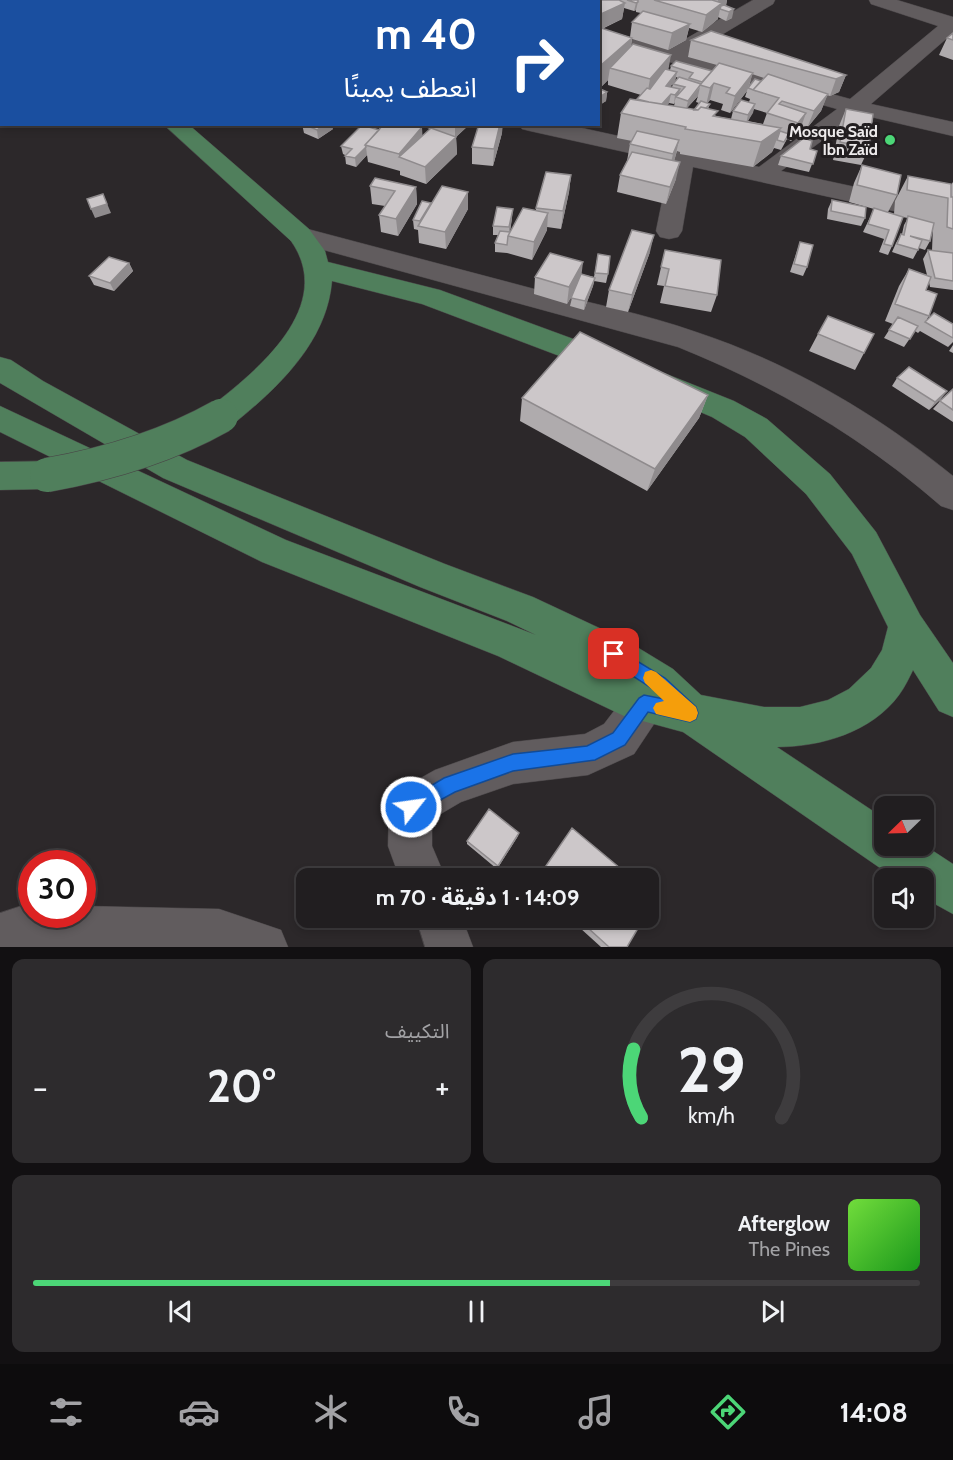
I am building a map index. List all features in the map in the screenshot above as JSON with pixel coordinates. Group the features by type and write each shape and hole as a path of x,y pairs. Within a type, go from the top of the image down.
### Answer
{"main road":[{"path":"0,476 47,475 123,460 195,432 247,396 271,373 303,330 315,307 319,288 318,268 313,254 300,235 176,126"},
{"path":"318,268 396,287 471,310 670,387 723,409 756,428 818,484 845,515 887,584 907,627 953,697"},
{"path":"0,368 175,469 433,576 520,609 614,654 659,684 690,713 874,837"},
{"path":"0,418 274,551 511,643 644,704 764,727 800,727 834,719 863,703 885,682 900,656 907,627"},
{"path":"902,856 953,891"}],"street":[{"path":"672,56 765,0"},
{"path":"878,0 953,23"},
{"path":"761,175 854,107 953,23"},
{"path":"600,37 854,107 953,129"},
{"path":"539,126 953,216"},
{"path":"669,231 683,157"},
{"path":"300,235 675,336 724,353 823,401 852,419 903,453 953,496"},
{"path":"419,868 410,846 411,807 450,785 513,762 588,754 619,739 644,704"},
{"path":"0,936 24,928 219,932 264,947"},
{"path":"442,928 449,947"}],"building":[{"path":"600,0 619,0 625,3 601,14"},
{"path":"654,0 712,0 722,3 706,15"},
{"path":"724,5 734,9 729,12 720,9"},
{"path":"643,11 690,24 672,33 632,22"},
{"path":"600,28 632,38 600,66"},
{"path":"711,31 846,75 836,79 691,40"},
{"path":"633,44 671,55 650,79 610,68"},
{"path":"676,61 712,71 702,82 689,78 693,73 671,66"},
{"path":"719,63 753,73 735,96 726,93 730,88 714,83 710,88 700,85"},
{"path":"665,69 677,72 666,86 680,89 675,95 671,94 662,104 637,99 647,88 650,89"},
{"path":"768,74 828,94 814,111 782,101 779,104 806,113 798,123 767,113 779,98 753,90"},
{"path":"679,77 701,84 688,101 676,97 685,87 673,84"},
{"path":"755,79 761,81 753,90 748,88"},
{"path":"600,89 607,92 600,97"},
{"path":"630,99 698,110 701,107 718,111 713,116 781,128 761,142 685,129 686,127 621,113"},
{"path":"741,100 755,104 748,115 733,111"},
{"path":"701,101 710,104 706,108 701,107 694,110"},
{"path":"846,109 873,114 869,148 840,142"},
{"path":"308,126 322,126 317,130"},
{"path":"361,126 379,130 355,158 345,156 352,149 341,146"},
{"path":"382,126 422,127 399,154 365,145"},
{"path":"478,126 500,126 494,149 472,147"},
{"path":"431,128 456,137 425,167 399,157"},
{"path":"637,131 679,140 673,154 630,144"},
{"path":"780,131 789,134 784,142 777,140"},
{"path":"804,138 812,141 810,149 817,151 813,164 781,156"},
{"path":"632,152 680,162 670,187 620,175"},
{"path":"862,165 901,175 897,195 857,185"},
{"path":"546,172 571,175 563,211 536,208"},
{"path":"908,176 951,184 953,229 947,227 948,198 907,190"},
{"path":"375,178 416,187 396,219 379,215 395,191 370,186"},
{"path":"442,186 468,192 445,232 418,226"},
{"path":"103,194 107,204 91,209 87,199"},
{"path":"832,200 866,207 865,218 831,211"},
{"path":"422,201 431,203 420,221 413,220"},
{"path":"497,207 513,209 509,227 493,226"},
{"path":"523,208 548,213 534,242 508,236"},
{"path":"874,208 903,217 892,246 884,244 889,230 868,224"},
{"path":"908,216 934,223 930,241 910,236 922,240 918,250 897,244 901,234 904,235"},
{"path":"632,230 654,235 632,295 609,290"},
{"path":"500,231 510,232 507,245 495,243"},
{"path":"800,242 813,245 807,267 794,264"},
{"path":"665,250 721,260 717,295 665,286 669,269 661,267"},
{"path":"928,250 953,253 953,281 935,278"},
{"path":"550,253 583,262 569,287 535,277"},
{"path":"598,254 610,256 608,274 595,273"},
{"path":"109,257 129,263 110,283 89,276"},
{"path":"909,269 931,277 926,290 937,294 929,316 895,304"},
{"path":"581,274 595,278 585,301 571,298"},
{"path":"934,313 953,324 953,338 925,322"},
{"path":"828,316 874,334 864,353 818,334"},
{"path":"898,317 918,326 910,339 889,330"},
{"path":"580,332 708,395 655,469 522,398"},
{"path":"909,367 947,391 935,402 897,378"},
{"path":"953,389 953,410 940,401"},
{"path":"489,809 519,833 498,866 467,841"},
{"path":"572,828 620,868 545,868"},
{"path":"588,928 638,928 627,947 609,947"}],"slow traffic":[{"path":"651,678 690,713 662,708"}],"place":[{"name":"Mosque Saïd Ibn Zaïd","path":"890,140"}],"route":[{"path":"411,807 450,785 513,762 588,754 619,739 644,704 690,713 659,684 614,654"}]}
